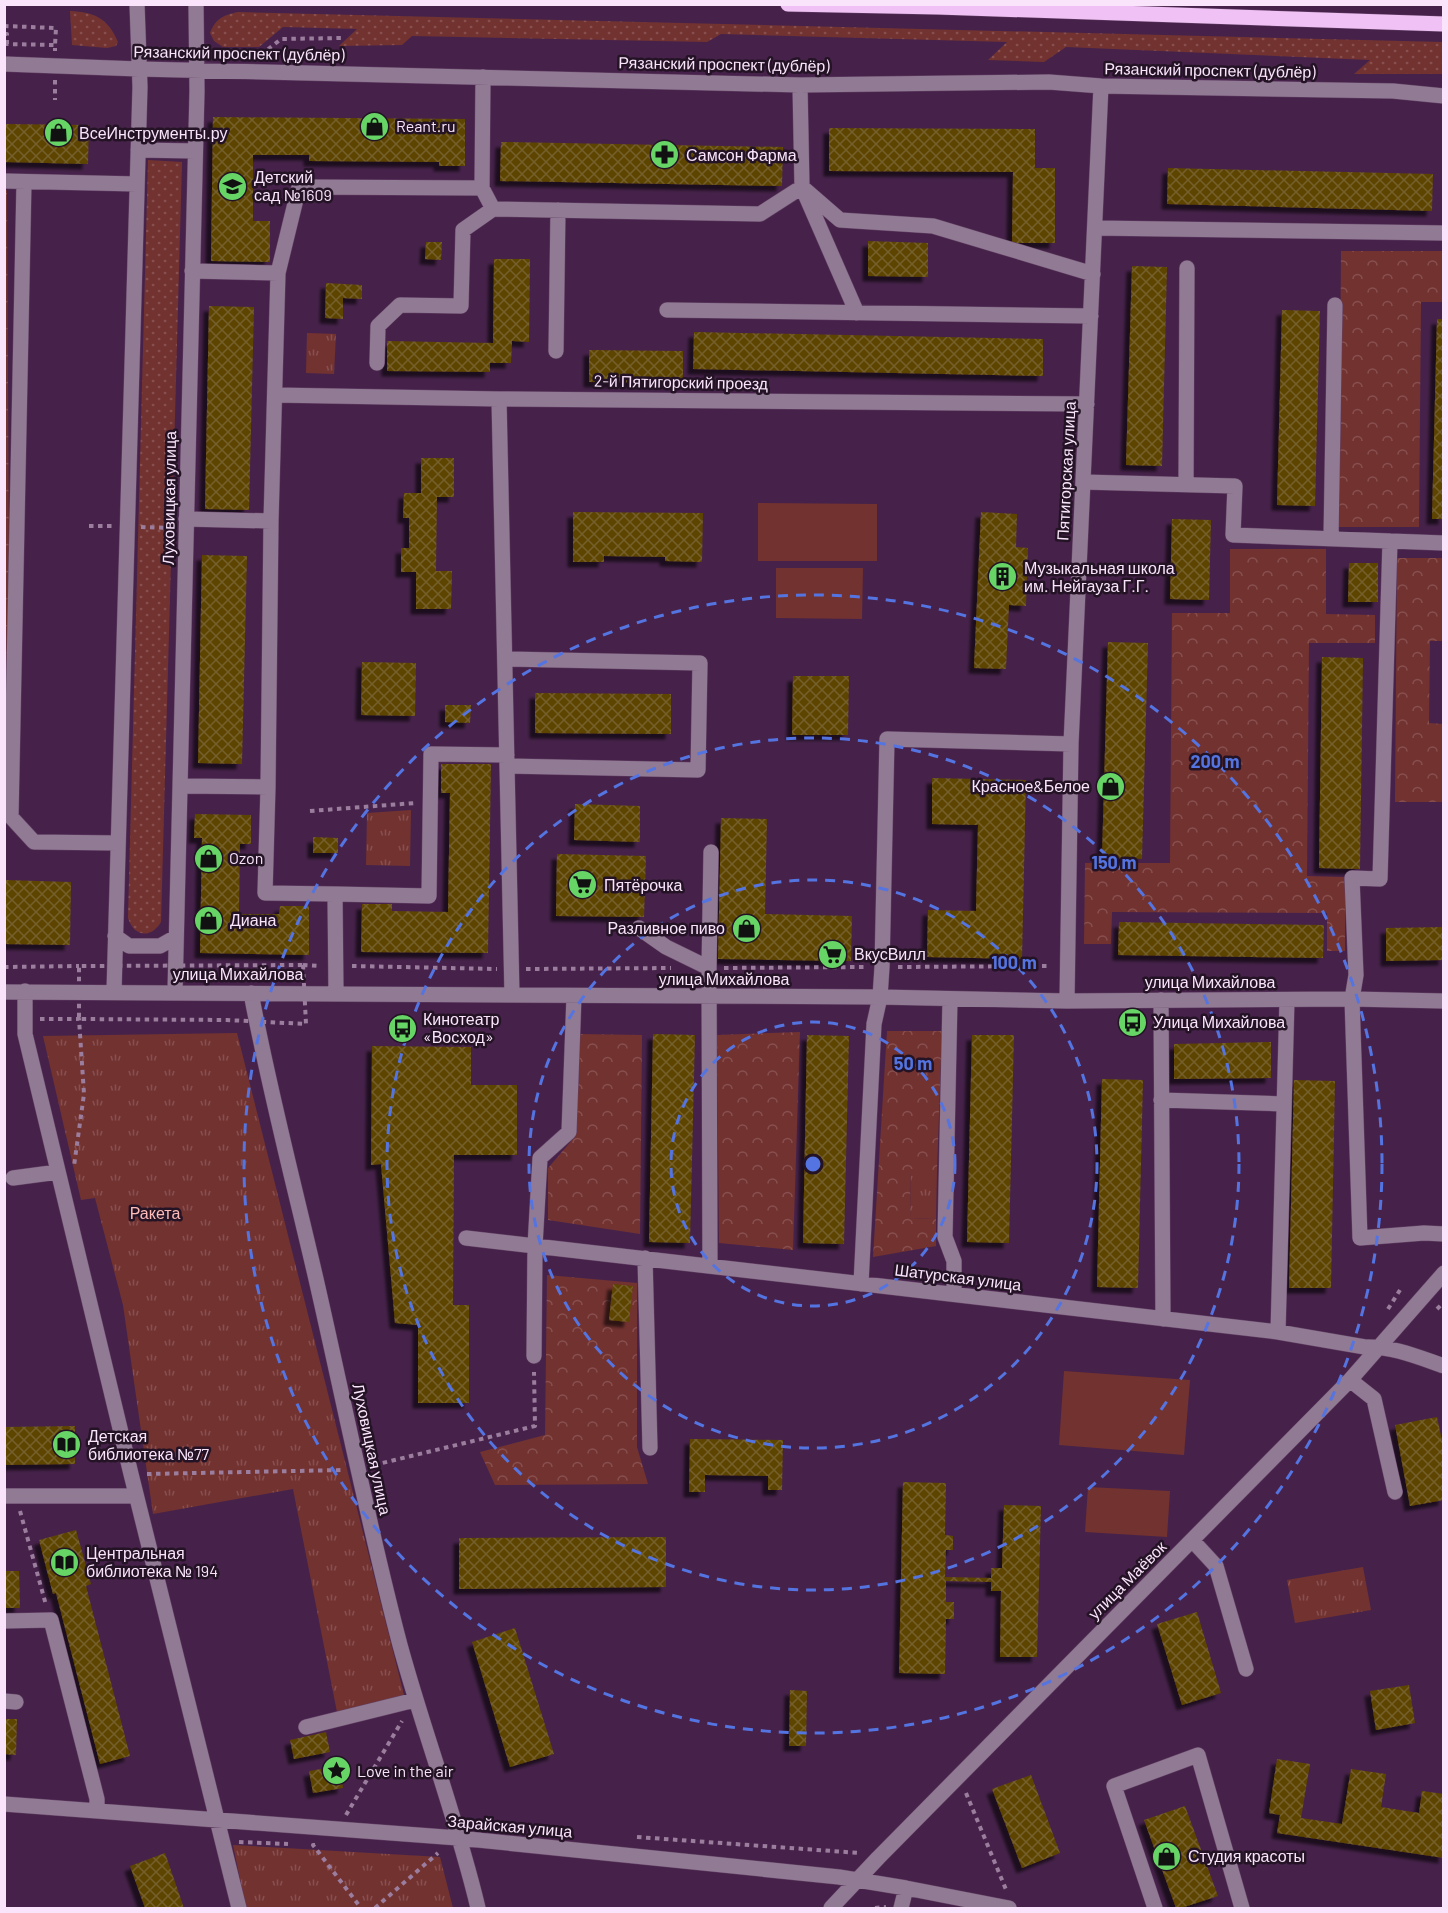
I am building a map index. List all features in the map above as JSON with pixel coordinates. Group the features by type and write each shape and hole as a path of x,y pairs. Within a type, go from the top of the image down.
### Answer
{"main road":[{"path":"788,4 1443,24"}],"street":[{"path":"114,992 138,150 137,4"},
{"name":"Луховицкая улица","path":"175,992 197,70 196,4"},
{"name":"Рязанский проспект (дублёр)","path":"4,64 800,84 1050,82 1101,86 1393,91 1443,96"},
{"path":"483,77 482,188 493,209"},
{"path":"800,84 802,187 857,313"},
{"path":"1393,91 1443,85"},
{"name":"Пятигорская улица","path":"1067,1001 1071,744 1101,86"},
{"path":"138,150 195,151"},
{"path":"4,181 137,184"},
{"path":"24,182 8,814 34,842 118,843"},
{"path":"482,188 299,187 278,273 265,893 429,896 431,754 507,761 698,770 700,663 505,659"},
{"path":"377,363 378,326 400,305 461,306 463,230 493,209 760,214 802,187"},
{"path":"802,187 840,220 933,226 1093,274"},
{"path":"556,351 558,210"},
{"path":"1095,228 1443,233"},
{"path":"1186,485 1187,268"},
{"path":"192,271 278,273"},
{"path":"1330,538 1335,306"},
{"path":"667,310 1091,316"},
{"name":"2-й Пятигорский проезд","path":"275,394 499,399 1087,404"},
{"path":"499,399 512,995"},
{"path":"1083,483 1235,486 1233,535 1443,543"},
{"path":"186,519 271,521"},
{"path":"1390,541 1380,879 1352,878 1356,975 1352,999 1360,1238 1443,1233"},
{"path":"861,1284 874,1024 880,998 887,739 1071,744"},
{"path":"180,786 268,787"},
{"path":"710,1266 711,852"},
{"path":"335,894 336,993"},
{"path":"639,928 666,946 709,968"},
{"path":"116,936 129,946 160,946 176,938"},
{"name":"улица Михайлова","path":"4,992 336,993 407,996 1067,1001 1352,999 1443,1001"},
{"path":"25,992 25,1034 136,1496 239,1908"},
{"name":"Луховицкая улица","path":"251,993 269,1085 316,1279 380,1568 415,1700 478,1908"},
{"path":"534,1356 535,1246 540,1158 568,1132 574,996"},
{"path":"950,999 945,1237 954,1261 954,1294"},
{"path":"1161,1000 1162,1319"},
{"path":"1278,1332 1287,1000"},
{"path":"1161,1100 1284,1104"},
{"path":"14,1178 58,1172"},
{"name":"Шатурская улица","path":"466,1238 1278,1332 1365,1347 1378,1346 1443,1366"},
{"path":"645,1258 651,1448"},
{"name":"улица Маёвок","path":"831,1908 1350,1380 1443,1273"},
{"path":"1350,1380 1374,1399 1395,1492"},
{"path":"10,1496 136,1496"},
{"path":"1192,1540 1216,1566 1246,1669"},
{"path":"4,1621 51,1620 97,1799 97,1810"},
{"path":"306,1727 415,1700"},
{"path":"1155,1908 1114,1786 1198,1755 1242,1908"},
{"name":"Зарайская улица","path":"4,1804 458,1839 858,1880 1009,1902"},
{"path":"901,1908 906,1888"}],"path":[{"path":"4,26 56,28 55,45"},
{"path":"4,34 7,34 7,44 4,44"},
{"path":"252,55 262,55 281,39 343,38"},
{"path":"310,811 430,802"},
{"path":"4,967 79,966"},
{"path":"62,1191 72,1185 84,1094 79,1019"},
{"path":"1382,1318 1400,1290"},
{"path":"131,1474 358,1469 535,1426 534,1356"},
{"path":"10,1496 51,1620"},
{"path":"345,1816 415,1700"},
{"path":"966,1793 1009,1902"},
{"path":"634,1837 856,1854 863,1852"},
{"path":"224,1841 290,1844"},
{"path":"302,1845 324,1846"},
{"path":"313,1845 362,1908"},
{"path":"375,1908 438,1852 427,1852"}],"green space":[{"path":"70,11 93,15 105,22 118,42 116,46 107,48 72,45"},
{"path":"238,12 1443,42 1443,74 1354,74 1370,60 1066,47 1044,62 988,60 1007,42 721,34 707,42 412,36 402,45 339,46 357,29 283,27 259,47 223,47 214,41 210,33 221,18"},
{"path":"148,160 182,162 161,922 152,931 143,933 134,929 128,918"},
{"path":"4,190 7,190 10,772 4,772"},
{"path":"1341,251 1443,251 1443,302 1421,302 1419,527 1339,527"},
{"path":"307,333 336,334 334,374 306,373"},
{"path":"758,503 877,504 877,561 758,561"},
{"path":"1230,549 1326,549 1326,614 1375,615 1375,643 1309,643 1307,876 1345,877 1345,951 1327,951 1327,913 1112,912 1111,944 1084,944 1085,863 1170,863 1172,613 1230,613"},
{"path":"1397,558 1443,558 1443,641 1430,641 1429,723 1443,724 1443,802 1395,802"},
{"path":"776,568 863,568 862,619 776,618"},
{"path":"411,810 410,866 366,865 367,813"},
{"path":"887,1031 942,1031 937,1170 911,1170 910,1218 936,1219 936,1246 873,1257"},
{"path":"800,1032 793,1250 719,1243 717,1035"},
{"name":"Ракета","path":"237,1033 404,1695 337,1712 293,1489 153,1514 123,1305 95,1198 81,1200 43,1036"},
{"path":"578,1034 642,1035 640,1234 548,1220 548,1168 573,1139"},
{"path":"911,1169 937,1170 936,1219 910,1218"},
{"path":"547,1275 637,1283 637,1447 648,1484 495,1485 480,1452 545,1435"},
{"path":"1064,1371 1190,1380 1184,1455 1059,1445"},
{"path":"1088,1487 1170,1491 1167,1537 1085,1532"},
{"path":"1363,1567 1371,1610 1295,1623 1287,1580"},
{"path":"233,1845 440,1857 453,1908 246,1908"}],"building":[{"path":"213,117 465,119 465,166 439,166 439,162 309,161 309,155 253,155 253,221 270,221 270,262 211,261"},
{"path":"4,124 89,125 88,164 4,162"},
{"path":"829,128 1035,129 1035,168 1055,168 1055,243 1012,243 1013,172 829,171"},
{"path":"501,142 783,147 782,186 500,181"},
{"path":"1168,168 1433,174 1432,211 1167,204"},
{"path":"868,241 928,243 928,277 868,276"},
{"path":"426,242 442,242 441,260 425,259"},
{"path":"494,259 530,259 529,342 512,341 511,363 490,363 490,372 387,371 387,341 493,343"},
{"path":"1132,266 1167,267 1162,466 1126,465"},
{"path":"326,283 362,285 362,299 343,298 343,319 325,318"},
{"path":"209,306 254,307 249,510 205,509"},
{"path":"1282,310 1320,311 1315,506 1277,505"},
{"path":"1437,319 1444,319 1444,519 1432,519"},
{"path":"694,332 1043,339 1043,376 693,369"},
{"path":"589,350 683,351 683,383 589,382"},
{"path":"421,458 454,458 454,497 437,497 436,571 452,571 451,609 416,609 416,572 401,572 401,548 409,548 409,518 403,518 404,493 421,493"},
{"path":"573,512 703,513 702,562 665,561 665,557 604,556 604,562 573,562"},
{"name":"Музыкальная школа им. Нейгауза Г.Г.","path":"981,512 1017,514 1016,547 1028,548 1026,606 1009,605 1006,669 974,668"},
{"path":"1172,519 1211,520 1209,600 1170,599"},
{"path":"202,555 247,556 242,764 198,763"},
{"path":"1349,563 1378,563 1378,602 1348,602"},
{"path":"1108,642 1148,643 1142,859 1102,858"},
{"path":"1322,657 1363,658 1360,869 1319,868"},
{"path":"362,662 416,663 415,716 361,715"},
{"path":"793,676 849,676 848,735 792,735"},
{"path":"535,693 671,694 671,734 535,733"},
{"path":"445,705 471,705 470,723 445,722"},
{"path":"441,764 491,764 488,953 361,952 362,904 392,904 392,911 448,912 450,793 441,793"},
{"path":"932,778 1026,780 1022,959 927,957 928,910 976,911 978,825 932,824"},
{"path":"575,804 640,806 640,842 574,840"},
{"path":"195,814 251,815 251,844 240,844 239,914 279,914 280,906 309,906 309,955 200,953 202,838 194,838"},
{"path":"721,818 767,819 765,914 852,916 851,961 718,959"},
{"path":"313,837 338,838 338,853 313,853"},
{"path":"557,854 646,856 644,917 556,916"},
{"path":"4,880 71,882 70,945 4,944"},
{"path":"1119,922 1324,925 1323,958 1118,955"},
{"path":"1444,927 1444,960 1386,961 1386,928"},
{"path":"653,1034 695,1035 690,1243 649,1242"},
{"path":"807,1035 849,1036 844,1244 803,1243"},
{"path":"972,1035 1014,1035 1009,1243 967,1242"},
{"path":"1271,1042 1271,1078 1174,1079 1174,1044"},
{"path":"372,1046 471,1047 471,1085 517,1085 517,1155 454,1155 453,1305 469,1305 469,1403 418,1403 418,1325 395,1323 381,1164 371,1165"},
{"path":"1102,1079 1143,1080 1138,1288 1097,1287"},
{"path":"1294,1080 1335,1081 1331,1288 1289,1288"},
{"path":"613,1284 633,1286 629,1322 609,1320"},
{"path":"1437,1417 1444,1450 1444,1500 1410,1506 1395,1425"},
{"path":"75,1426 75,1464 4,1465 4,1427"},
{"path":"690,1439 783,1440 782,1490 768,1490 768,1476 705,1475 705,1492 689,1492"},
{"path":"903,1482 946,1483 945,1535 953,1536 953,1550 946,1550 945,1577 991,1578 991,1568 1002,1568 1004,1505 1041,1506 1037,1657 1000,1657 1001,1591 991,1591 991,1582 946,1581 946,1602 954,1602 954,1619 946,1619 945,1674 899,1673"},
{"path":"76,1530 91,1584 86,1586 130,1756 100,1764 56,1593 53,1594 39,1540"},
{"path":"666,1537 666,1587 459,1589 459,1538"},
{"path":"4,1571 19,1571 20,1608 4,1608"},
{"path":"1197,1612 1221,1693 1182,1705 1157,1624"},
{"path":"515,1628 554,1754 510,1767 472,1642"},
{"path":"1409,1685 1415,1723 1376,1730 1370,1691"},
{"path":"790,1690 807,1691 806,1746 789,1746"},
{"path":"4,1719 17,1719 16,1755 4,1754"},
{"path":"326,1732 330,1752 294,1759 290,1740"},
{"path":"1277,1759 1310,1764 1301,1818 1342,1824 1351,1769 1386,1774 1381,1807 1419,1813 1422,1791 1444,1794 1444,1858 1277,1833 1280,1815 1269,1813"},
{"path":"340,1766 343,1788 313,1793 309,1771"},
{"path":"1031,1775 1060,1853 1022,1868 992,1789"},
{"path":"1185,1806 1218,1896 1176,1908 1144,1820"},
{"path":"165,1853 184,1908 145,1908 130,1866"}],"place":[{"name":"Reant.ru","path":"375,126"},
{"name":"ВсеИнструменты.ру","path":"58,133"},
{"name":"Самсон Фарма","path":"665,155"},
{"name":"Детский сад №1609","path":"233,186"},
{"name":"Музыкальная школа им. Нейгауза Г.Г.","path":"1003,577"},
{"name":"Красное&Белое","path":"1111,786"},
{"name":"Ozon","path":"208,858"},
{"name":"Пятёрочка","path":"583,885"},
{"name":"Диана","path":"209,920"},
{"name":"Разливное пиво","path":"746,928"},
{"name":"ВкусВилл","path":"833,954"},
{"name":"Улица Михайлова","path":"1132,1022"},
{"name":"Кинотеатр «Восход»","path":"402,1028"},
{"name":"Детская библиотека №77","path":"67,1445"},
{"name":"Центральная библиотека № 194","path":"65,1562"},
{"name":"Love in the air","path":"336,1771"},
{"name":"Студия красоты","path":"1167,1856"}]}
